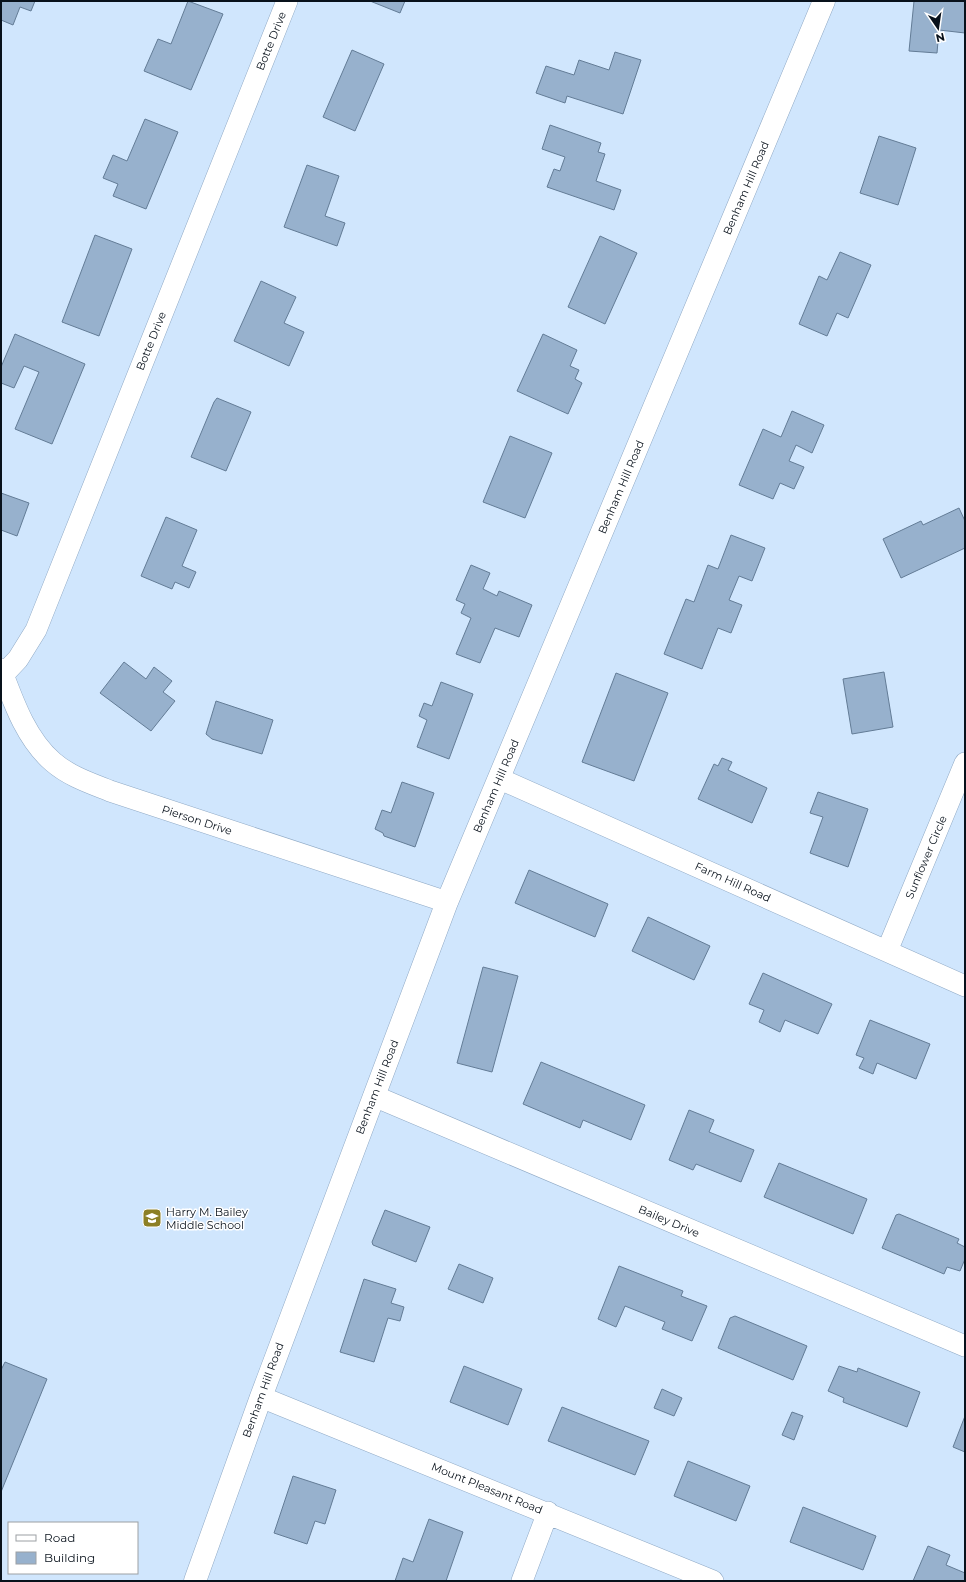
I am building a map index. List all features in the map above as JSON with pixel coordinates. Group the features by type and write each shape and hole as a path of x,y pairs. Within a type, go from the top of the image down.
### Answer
{"street":[{"name":"Botte Drive","path":"2,672 18,659 36,630 287,1"},
{"name":"Benham Hill Road","path":"195,1581 261,1397 447,902 500,779 824,1"},
{"name":"Pierson Drive","path":"2,672 22,720 34,741 52,762 79,779 110,791 447,902"},
{"name":"Sunflower Circle","path":"887,951 965,763"},
{"name":"Farm Hill Road","path":"500,779 965,986"},
{"name":"Bailey Drive","path":"374,1096 965,1346"},
{"name":"Mount Pleasant Road","path":"261,1397 548,1512 712,1581"},
{"path":"522,1581 548,1512"}],"building":[{"path":"1,1 35,1 31,11 20,7 13,25 1,20"},
{"path":"188,1 223,14 191,90 144,71 158,39 171,44"},
{"path":"370,1 405,1 400,13"},
{"path":"914,1 965,1 965,33 939,30 937,53 909,51"},
{"path":"352,50 384,64 355,131 323,117"},
{"path":"615,52 641,60 623,114 567,96 565,103 536,93 546,66 574,75 579,60 609,70"},
{"path":"145,119 178,132 146,209 113,196 118,184 103,178 113,155 127,161"},
{"path":"550,125 601,143 598,152 605,154 596,181 621,190 614,210 547,187 554,169 560,171 565,157 542,149"},
{"path":"879,136 916,148 898,205 860,193"},
{"path":"307,165 339,176 325,216 345,223 337,246 284,227"},
{"path":"95,235 132,249 99,336 62,322"},
{"path":"600,236 637,253 605,324 568,307"},
{"path":"840,252 871,265 848,318 837,313 827,336 799,324 819,276 827,280"},
{"path":"261,281 296,297 284,323 304,332 289,366 234,341"},
{"path":"15,334 85,364 52,444 15,429 39,372 24,366 14,388 1,383 1,367"},
{"path":"543,334 577,350 570,366 579,370 575,379 582,383 568,414 517,391"},
{"path":"217,398 251,412 226,471 191,457"},
{"path":"792,411 824,425 812,453 796,445 789,461 804,467 794,489 780,483 773,499 739,485 763,429 781,437"},
{"path":"510,436 552,453 525,518 483,502"},
{"path":"1,493 29,503 17,536 1,530"},
{"path":"959,508 965,521 965,548 901,578 883,539 921,521 923,525"},
{"path":"166,517 197,530 182,566 196,572 189,588 175,582 172,589 141,576"},
{"path":"731,535 765,548 752,581 739,576 729,600 742,605 731,633 718,628 702,669 664,654 686,599 694,602 708,565 718,569"},
{"path":"471,565 490,573 483,589 497,596 499,591 532,605 519,637 495,628 480,663 456,654 471,618 461,613 465,604 456,600"},
{"path":"124,662 146,679 154,667 172,681 163,692 175,701 151,731 100,693"},
{"path":"884,672 893,727 852,734 843,679"},
{"path":"616,673 668,693 634,781 582,762"},
{"path":"441,682 473,694 449,759 417,747 427,720 419,716 424,703 432,706"},
{"path":"216,701 273,720 262,754 212,739 206,734"},
{"path":"722,758 732,762 728,770 767,788 752,823 698,799 714,764 718,766"},
{"path":"402,782 434,793 415,847 384,836 383,833 375,829 382,810 391,813"},
{"path":"818,792 868,809 848,867 810,853 823,817 810,813"},
{"path":"529,870 608,904 595,937 515,903"},
{"path":"648,917 710,946 694,980 632,951"},
{"path":"483,967 518,976 492,1072 457,1063"},
{"path":"763,973 832,1004 818,1034 785,1020 780,1032 759,1022 764,1010 749,1004"},
{"path":"870,1020 930,1044 916,1079 877,1063 873,1074 859,1068 864,1058 856,1055"},
{"path":"541,1062 645,1105 631,1140 583,1120 580,1128 523,1104"},
{"path":"689,1110 714,1120 709,1132 754,1150 741,1182 696,1164 693,1170 669,1160"},
{"path":"779,1163 867,1199 853,1234 764,1197"},
{"path":"385,1210 430,1227 416,1262 373,1245 372,1242"},
{"path":"899,1214 959,1239 957,1243 965,1247 965,1259 960,1271 947,1267 944,1274 882,1248 896,1215"},
{"path":"459,1264 493,1278 483,1303 448,1289"},
{"path":"619,1266 683,1291 681,1296 707,1306 692,1341 662,1329 665,1322 625,1306 616,1327 598,1319"},
{"path":"364,1279 396,1289 391,1303 404,1307 400,1321 388,1318 374,1362 340,1352"},
{"path":"735,1316 807,1346 793,1380 718,1348 730,1318"},
{"path":"5,1362 47,1379 1,1492 1,1370"},
{"path":"464,1366 522,1389 508,1425 450,1402"},
{"path":"839,1366 857,1372 858,1368 920,1392 907,1427 843,1402 844,1398 828,1391"},
{"path":"662,1389 682,1398 674,1416 654,1408"},
{"path":"562,1407 649,1441 635,1475 548,1441"},
{"path":"792,1412 803,1416 794,1440 782,1435"},
{"path":"965,1416 965,1452 953,1447"},
{"path":"688,1461 750,1486 736,1521 674,1496"},
{"path":"293,1476 336,1490 325,1524 315,1521 307,1544 274,1533"},
{"path":"803,1507 876,1536 863,1570 790,1542"},
{"path":"429,1519 463,1532 446,1581 395,1581 403,1558 413,1562"},
{"path":"928,1546 950,1555 946,1565 965,1573 965,1581 913,1581"}],"place":[{"name":"Harry M. Bailey Middle School","path":"152,1218"}]}
